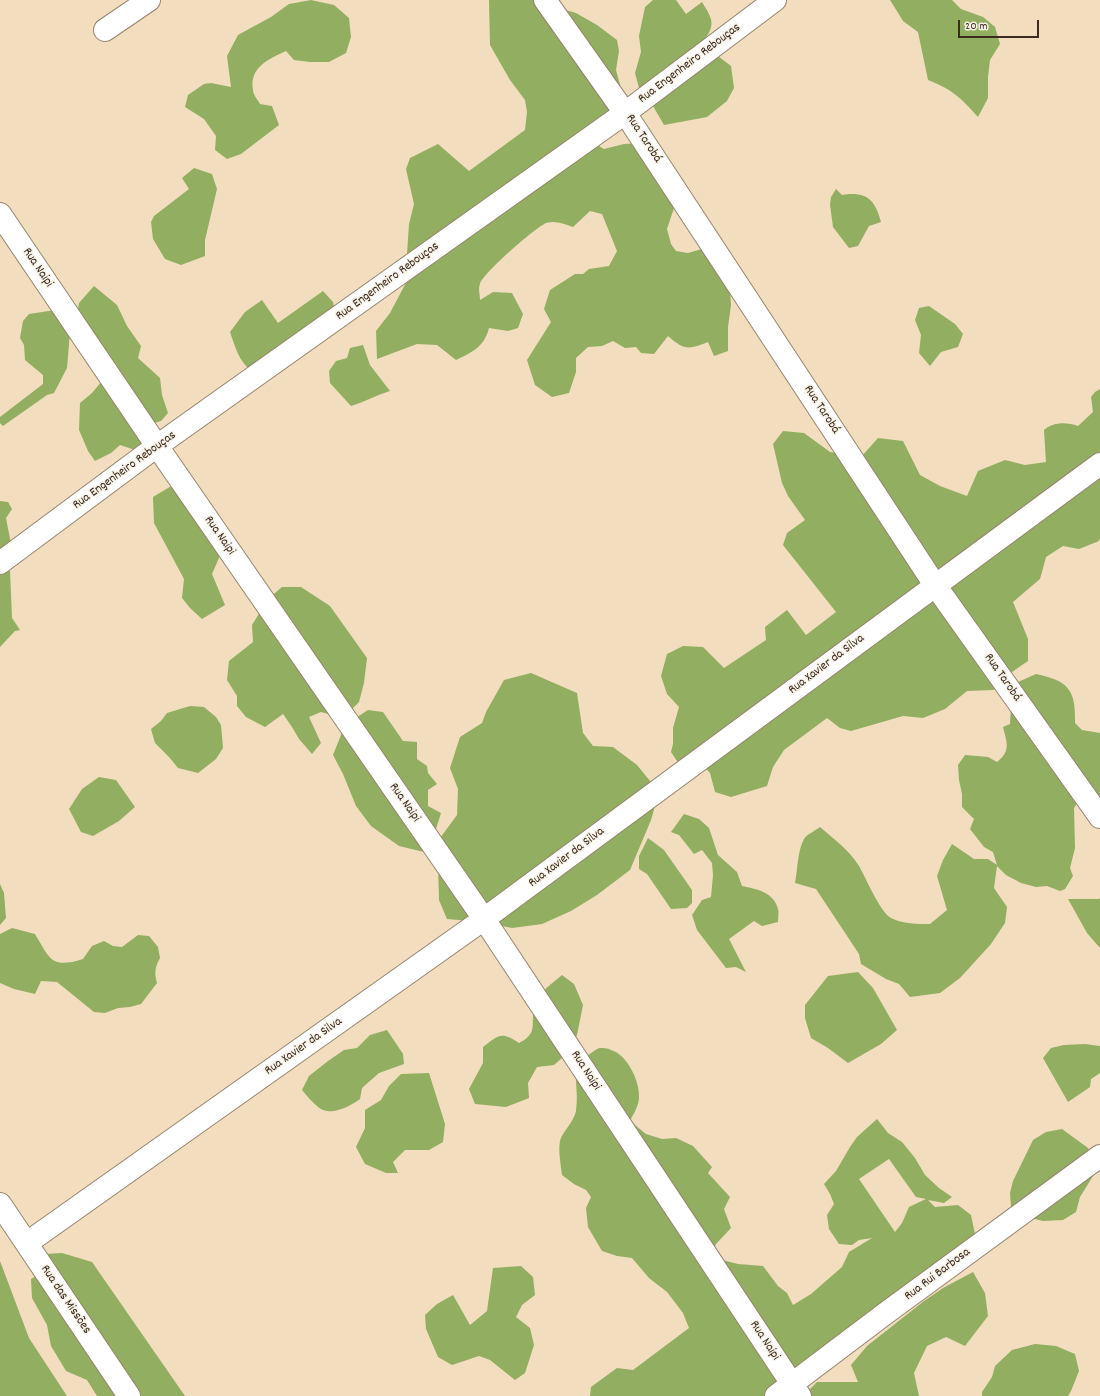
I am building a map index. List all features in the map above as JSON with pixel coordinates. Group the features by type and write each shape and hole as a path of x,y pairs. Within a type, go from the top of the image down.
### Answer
{"street":[{"path":"105,30 149,0"},
{"name":"Rua Tarobá","path":"545,0 625,112 935,585 1100,817"},
{"name":"Rua Engenheiro Rebouças","path":"0,563 157,446 625,112 775,0"},
{"name":"Rua Naipi","path":"0,214 157,446 484,919 790,1392"},
{"name":"Rua Xavier da Silva","path":"27,1243 484,919 1100,464"},
{"name":"Rua Rui Barbosa","path":"790,1392 886,1313 1100,1156"},
{"name":"Rua das Missões","path":"0,1204 129,1396"}],"green space":[{"path":"311,0 334,5 349,18 351,37 346,53 329,62 310,62 294,60 286,51 273,57 262,65 254,75 253,92 260,104 272,106 279,125 241,154 227,159 215,150 216,136 204,119 185,107 188,95 204,84 211,83 231,87 227,56 238,35 271,17 289,4"},
{"path":"489,0 548,0 555,7 576,13 597,25 617,40 619,51 616,70 622,92 592,142 604,149 624,144 640,143 675,205 667,229 671,244 676,251 688,253 702,249 730,290 731,305 728,327 728,351 714,356 708,342 696,346 686,347 678,344 668,336 654,354 641,353 636,347 625,348 613,341 602,346 588,347 576,358 576,372 569,393 552,397 535,385 527,360 551,322 544,309 550,290 575,274 583,274 589,269 609,266 617,251 602,214 590,211 573,227 560,223 546,223 531,233 510,251 483,278 479,286 480,300 493,292 512,293 523,314 518,328 508,331 489,328 484,340 477,348 456,360 437,345 417,344 377,359 376,331 390,313 409,277 407,254 409,224 414,204 406,169 410,158 438,144 469,171 525,130 527,112 525,100 510,80 490,45"},
{"path":"653,0 676,0 686,14 702,2 709,13 712,22 710,31 703,42 731,66 734,88 727,101 707,117 664,125 653,106 639,88 635,73 641,52 639,36 645,7"},
{"path":"890,0 952,0 961,9 983,17 995,27 1000,44 990,60 988,98 978,117 956,95 944,87 928,80 918,32 903,21"},
{"path":"194,168 212,174 217,189 205,240 205,256 181,265 165,259 153,239 151,222 154,216 189,189 182,178"},
{"path":"836,189 842,195 857,194 868,198 879,214 881,222 869,226 858,246 849,248 833,227 830,205 831,197"},
{"path":"94,286 117,305 127,326 141,346 138,358 160,378 162,395 168,413 161,421 144,426 144,441 135,450 120,445 111,453 95,461 88,451 79,430 80,403 92,393 102,381 76,321 79,303"},
{"path":"323,291 333,302 336,314 254,373 249,369 241,360 230,332 245,312 262,300 278,323"},
{"path":"929,306 955,324 963,334 958,347 941,352 930,366 919,353 921,335 915,320 919,308"},
{"path":"62,309 70,331 67,368 54,393 47,395 3,426 0,423 0,417 43,384 43,375 25,360 24,345 20,338 23,321 29,314"},
{"path":"363,345 370,365 390,391 351,406 330,383 329,371 336,361 347,358 350,348"},
{"path":"1100,389 1100,538 1099,541 1079,549 1063,546 1046,557 1040,579 1013,602 1028,639 1028,661 1012,672 1003,685 993,690 967,691 945,709 923,718 903,716 851,731 840,728 827,718 784,750 773,767 767,786 731,797 715,792 710,773 700,762 679,764 671,752 673,744 673,728 679,707 667,694 661,676 667,654 683,646 703,647 724,668 766,640 765,627 787,610 806,635 836,612 783,545 787,533 805,520 788,496 782,483 773,444 783,431 804,433 830,452 861,457 878,438 903,441 920,475 940,486 967,496 978,471 1005,460 1025,465 1046,462 1044,430 1056,424 1078,426 1093,412 1091,397"},
{"path":"173,485 217,546 219,558 212,574 225,605 202,619 182,598 184,579 154,523 153,497"},
{"path":"0,501 8,502 12,509 6,518 11,544 0,556"},
{"path":"0,566 10,571 12,618 20,630 15,631 0,647"},
{"path":"282,587 301,587 330,606 367,658 364,683 359,702 343,718 321,712 309,717 321,743 312,754 299,739 283,714 265,727 246,717 237,706 237,696 227,680 229,661 253,642 252,625 268,599"},
{"path":"531,673 577,693 583,733 593,746 613,747 637,765 659,792 651,820 630,870 597,895 571,911 542,924 512,928 482,922 447,919 439,900 438,864 435,845 457,815 458,789 450,768 460,737 482,723 486,712 504,680"},
{"path":"1036,674 1056,680 1068,688 1072,694 1074,702 1075,723 1082,730 1100,733 1100,798 1082,795 1074,808 1075,848 1070,868 1073,876 1065,889 1060,891 1047,886 1036,887 1021,883 1006,875 997,866 994,888 1007,907 1005,923 991,944 960,978 940,993 910,997 899,984 886,979 861,964 859,954 816,889 795,883 802,844 807,836 820,827 841,845 855,860 882,909 887,915 905,923 930,924 947,910 937,876 943,860 952,844 974,859 988,859 997,865 993,852 984,847 970,829 974,819 962,807 962,794 958,765 965,755 988,757 997,762 1001,758 1007,746 1003,727 1010,724 1012,689 1018,682"},
{"path":"190,706 204,707 216,717 221,725 223,748 216,759 198,773 178,768 155,743 151,729 161,721 167,713"},
{"path":"368,710 383,712 403,741 417,742 417,759 427,766 428,773 437,784 428,790 428,806 441,813 436,829 424,852 399,846 371,826 356,806 343,774 333,755 345,725"},
{"path":"99,777 116,780 135,807 119,821 93,836 81,832 69,809 82,789"},
{"path":"684,814 699,819 709,828 718,855 737,872 742,886 764,892 776,903 778,910 778,922 762,926 754,921 729,939 746,972 736,967 726,968 697,930 692,915 702,900 711,897 713,875 712,863 702,850 694,854 679,835 671,832"},
{"path":"648,838 664,850 692,890 692,903 687,908 671,909 647,874 639,869 639,856"},
{"path":"0,884 4,893 6,918 0,925"},
{"path":"1100,898 1100,948 1087,933 1068,899"},
{"path":"12,928 35,934 48,956 53,960 64,963 83,959 92,946 104,941 113,946 122,947 138,935 149,936 158,947 160,958 156,970 157,983 141,1004 118,1008 105,1013 94,1012 57,982 41,981 35,994 14,989 0,983 0,934"},
{"path":"858,972 873,988 897,1030 881,1044 848,1063 828,1048 811,1038 805,1018 805,1005 828,976"},
{"path":"562,975 574,984 583,1005 577,1035 570,1051 554,1065 537,1067 528,1083 529,1098 506,1107 475,1104 469,1089 483,1063 483,1047 500,1036 508,1037 519,1043 526,1039 532,1031 534,1010 540,995"},
{"path":"387,1030 403,1054 404,1064 379,1073 362,1088 360,1099 345,1108 328,1111 318,1107 302,1090 309,1076 328,1061 344,1050 357,1048 370,1035"},
{"path":"1085,1044 1100,1046 1100,1073 1091,1079 1090,1087 1068,1102 1043,1058 1051,1048 1064,1045"},
{"path":"599,1048 604,1048 623,1057 632,1070 639,1092 638,1104 630,1121 646,1134 662,1139 676,1138 693,1146 712,1167 708,1173 730,1197 724,1209 731,1228 716,1244 710,1257 738,1264 763,1266 778,1286 787,1293 793,1305 811,1294 842,1267 849,1252 872,1238 859,1240 852,1245 839,1244 829,1229 827,1215 834,1204 824,1184 836,1171 857,1137 877,1119 888,1133 902,1142 915,1158 925,1175 939,1188 952,1197 944,1203 928,1200 935,1207 958,1205 971,1215 975,1234 968,1245 780,1396 590,1396 591,1387 617,1368 633,1370 689,1328 683,1313 667,1292 649,1278 632,1258 617,1256 602,1251 588,1227 586,1208 591,1197 586,1190 574,1184 562,1175 559,1145 563,1134 575,1115 577,1100 576,1076 581,1062 588,1055","holes":["889,1159 916,1197 926,1199 909,1207 902,1223 895,1232 859,1179"]},
{"path":"429,1073 445,1124 443,1142 429,1150 405,1150 393,1162 398,1173 386,1173 365,1164 356,1147 365,1128 365,1110 381,1100 389,1086 401,1074"},
{"path":"1062,1129 1088,1148 1094,1164 1093,1176 1080,1197 1076,1212 1063,1220 1043,1221 1023,1216 1011,1207 1010,1193 1013,1181 1033,1140 1046,1132"},
{"path":"62,1253 92,1262 185,1396 97,1396 87,1380 66,1371 51,1346 47,1325 32,1298 31,1279 48,1269 45,1254"},
{"path":"0,1261 29,1338 67,1396 0,1396"},
{"path":"521,1266 533,1277 535,1295 522,1305 516,1317 530,1328 534,1345 525,1373 515,1380 490,1360 479,1356 452,1365 438,1357 426,1329 425,1315 437,1304 453,1295 470,1325 487,1311 493,1268"},
{"path":"973,1272 985,1293 988,1316 965,1346 946,1337 927,1346 914,1373 919,1396 803,1396 817,1382 858,1382 851,1365 867,1346 924,1301 943,1288"},
{"path":"1035,1344 1056,1346 1075,1354 1079,1371 1068,1396 982,1396 982,1392 992,1377 995,1366 1012,1350"}]}
